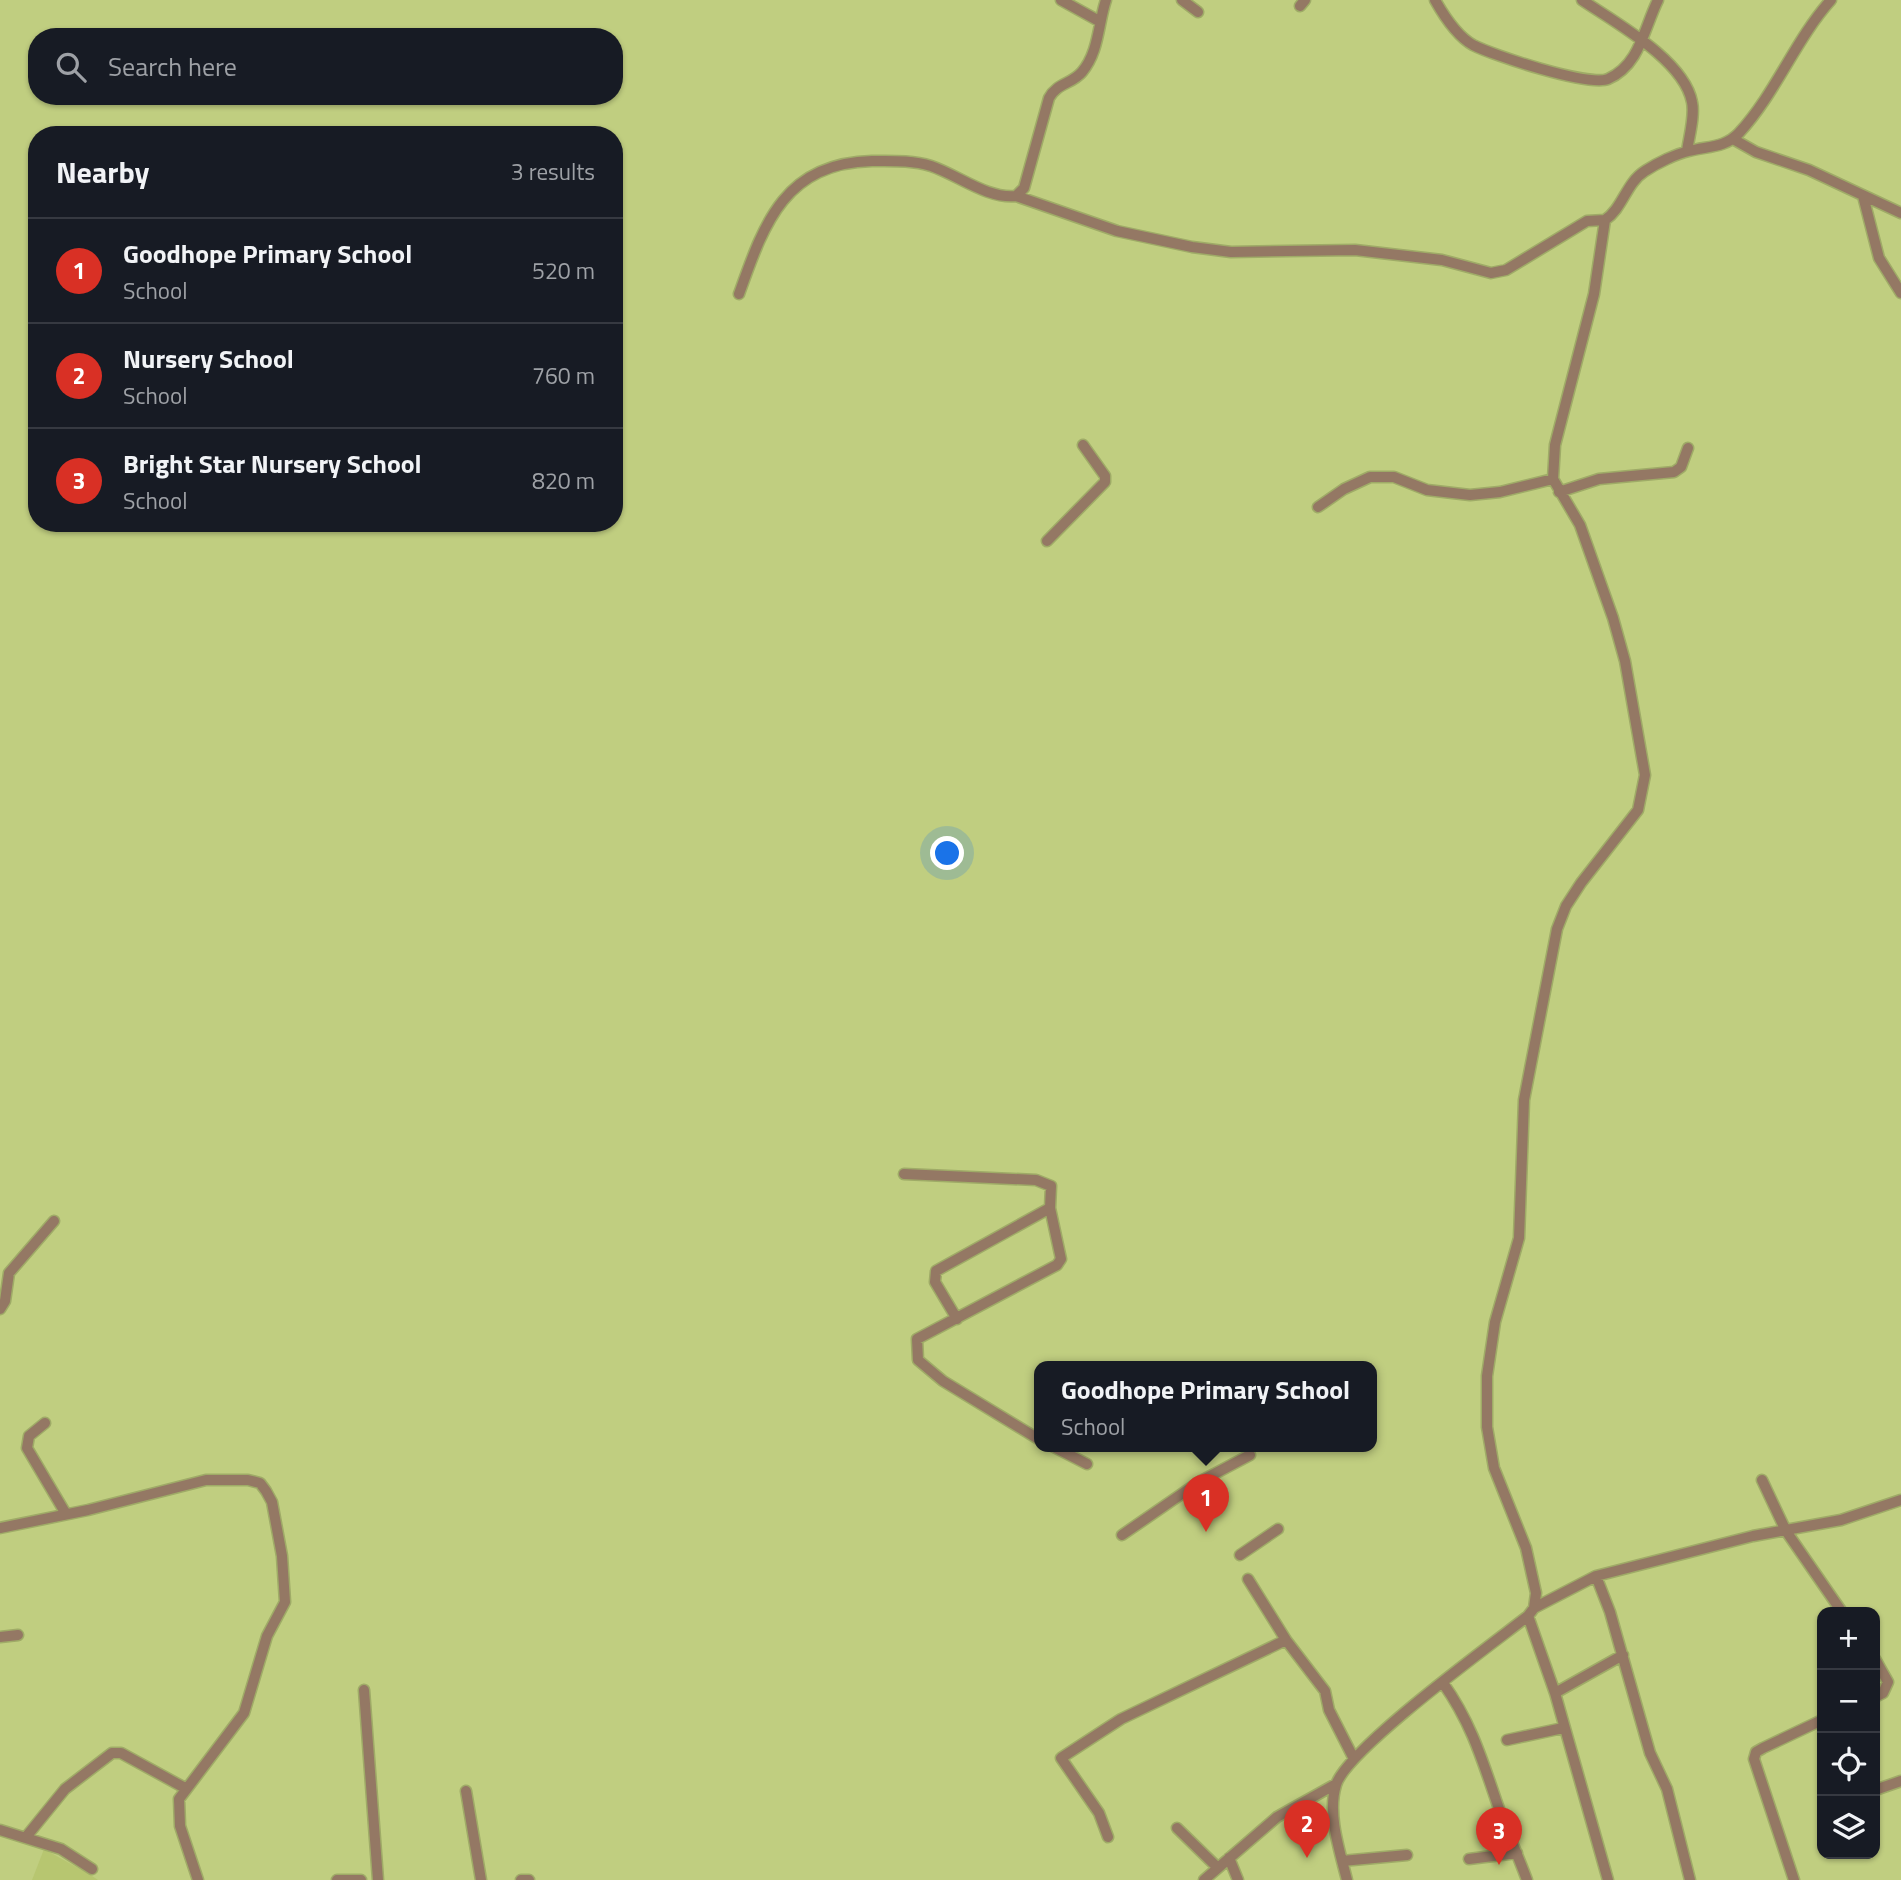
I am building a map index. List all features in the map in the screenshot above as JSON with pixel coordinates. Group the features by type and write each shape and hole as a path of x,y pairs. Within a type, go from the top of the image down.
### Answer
{"street":[{"path":"1061,0 1099,21"},
{"path":"1016,196 1024,188 1049,98 1057,86 1076,78 1091,60 1099,21 1107,0"},
{"path":"1182,0 1198,12"},
{"path":"1435,0 1471,44 1573,79 1608,79 1638,54 1658,0"},
{"path":"1582,0 1633,33 1682,78 1693,103 1687,151"},
{"path":"739,294 762,232 788,192 840,165 868,161 914,162 1001,197 1016,196 1117,231 1192,247 1231,251 1355,250 1442,260 1491,273 1506,270 1587,221 1605,220 1612,216 1637,177 1687,151 1709,148 1733,139 1767,96 1831,0"},
{"path":"1733,139 1756,152 1808,170 1901,213"},
{"path":"1863,196 1879,258 1901,293"},
{"path":"1605,220 1594,294 1555,445 1553,479 1580,525 1613,618 1625,661 1645,775 1638,810 1581,883 1566,906 1557,929 1524,1100 1518,1238 1489,1353 1487,1415 1494,1468 1526,1548 1535,1593 1531,1612 1608,1880"},
{"path":"1047,541 1105,482 1105,476 1083,445"},
{"path":"1559,492 1599,479 1674,472 1681,467 1688,448"},
{"path":"1318,507 1344,489 1370,477 1394,477 1427,490 1470,495 1500,492 1553,479"},
{"path":"904,1174 1044,1181 1051,1186 1050,1208 1061,1259 1057,1265 916,1339 918,1360 943,1381 1034,1436"},
{"path":"957,1319 935,1282 936,1271 1050,1208"},
{"path":"0,1308 5,1301 9,1273 54,1221"},
{"path":"45,1423 29,1436 27,1448 66,1514"},
{"path":"1064,1452 1087,1464"},
{"path":"1122,1535 1199,1482 1250,1455"},
{"path":"0,1528 180,1485 227,1478 260,1483 272,1502 282,1556 285,1602 267,1636 244,1713 185,1788 180,1799 180,1826 198,1880"},
{"path":"1762,1480 1786,1531 1839,1607"},
{"path":"1204,1880 1277,1817 1336,1783 1354,1759 1531,1612 1596,1577 1709,1547 1841,1520 1901,1500"},
{"path":"1240,1555 1278,1529"},
{"path":"1596,1577 1623,1655 1650,1754 1667,1789 1690,1880"},
{"path":"1248,1578 1286,1640 1325,1691 1329,1710 1354,1759"},
{"path":"0,1637 18,1635"},
{"path":"1108,1837 1099,1813 1062,1758 1121,1719 1286,1640"},
{"path":"1555,1693 1623,1655"},
{"path":"1880,1668 1888,1682 1880,1694"},
{"path":"1444,1683 1461,1707 1485,1760 1495,1799 1527,1880"},
{"path":"364,1690 378,1880"},
{"path":"1794,1880 1754,1759 1763,1748 1817,1722"},
{"path":"1507,1740 1563,1728"},
{"path":"26,1837 65,1789 112,1754 121,1754 185,1788"},
{"path":"1880,1788 1901,1781"},
{"path":"1336,1783 1334,1810 1347,1880"},
{"path":"466,1791 481,1880"},
{"path":"1177,1828 1218,1868"},
{"path":"0,1830 61,1849 92,1869"},
{"path":"1469,1859 1517,1853"},
{"path":"1342,1861 1407,1855"},
{"path":"1229,1858 1238,1880"},
{"path":"337,1880 361,1880"},
{"path":"521,1880 529,1880"}],"shaded area":[{"path":"44,1849 89,1874 98,1880 32,1880"}],"place":[{"name":"Goodhope Primary School","path":"1206,1532"},
{"name":"Nursery School","path":"1307,1858"},
{"name":"Bright Star Nursery School","path":"1499,1865"}]}
